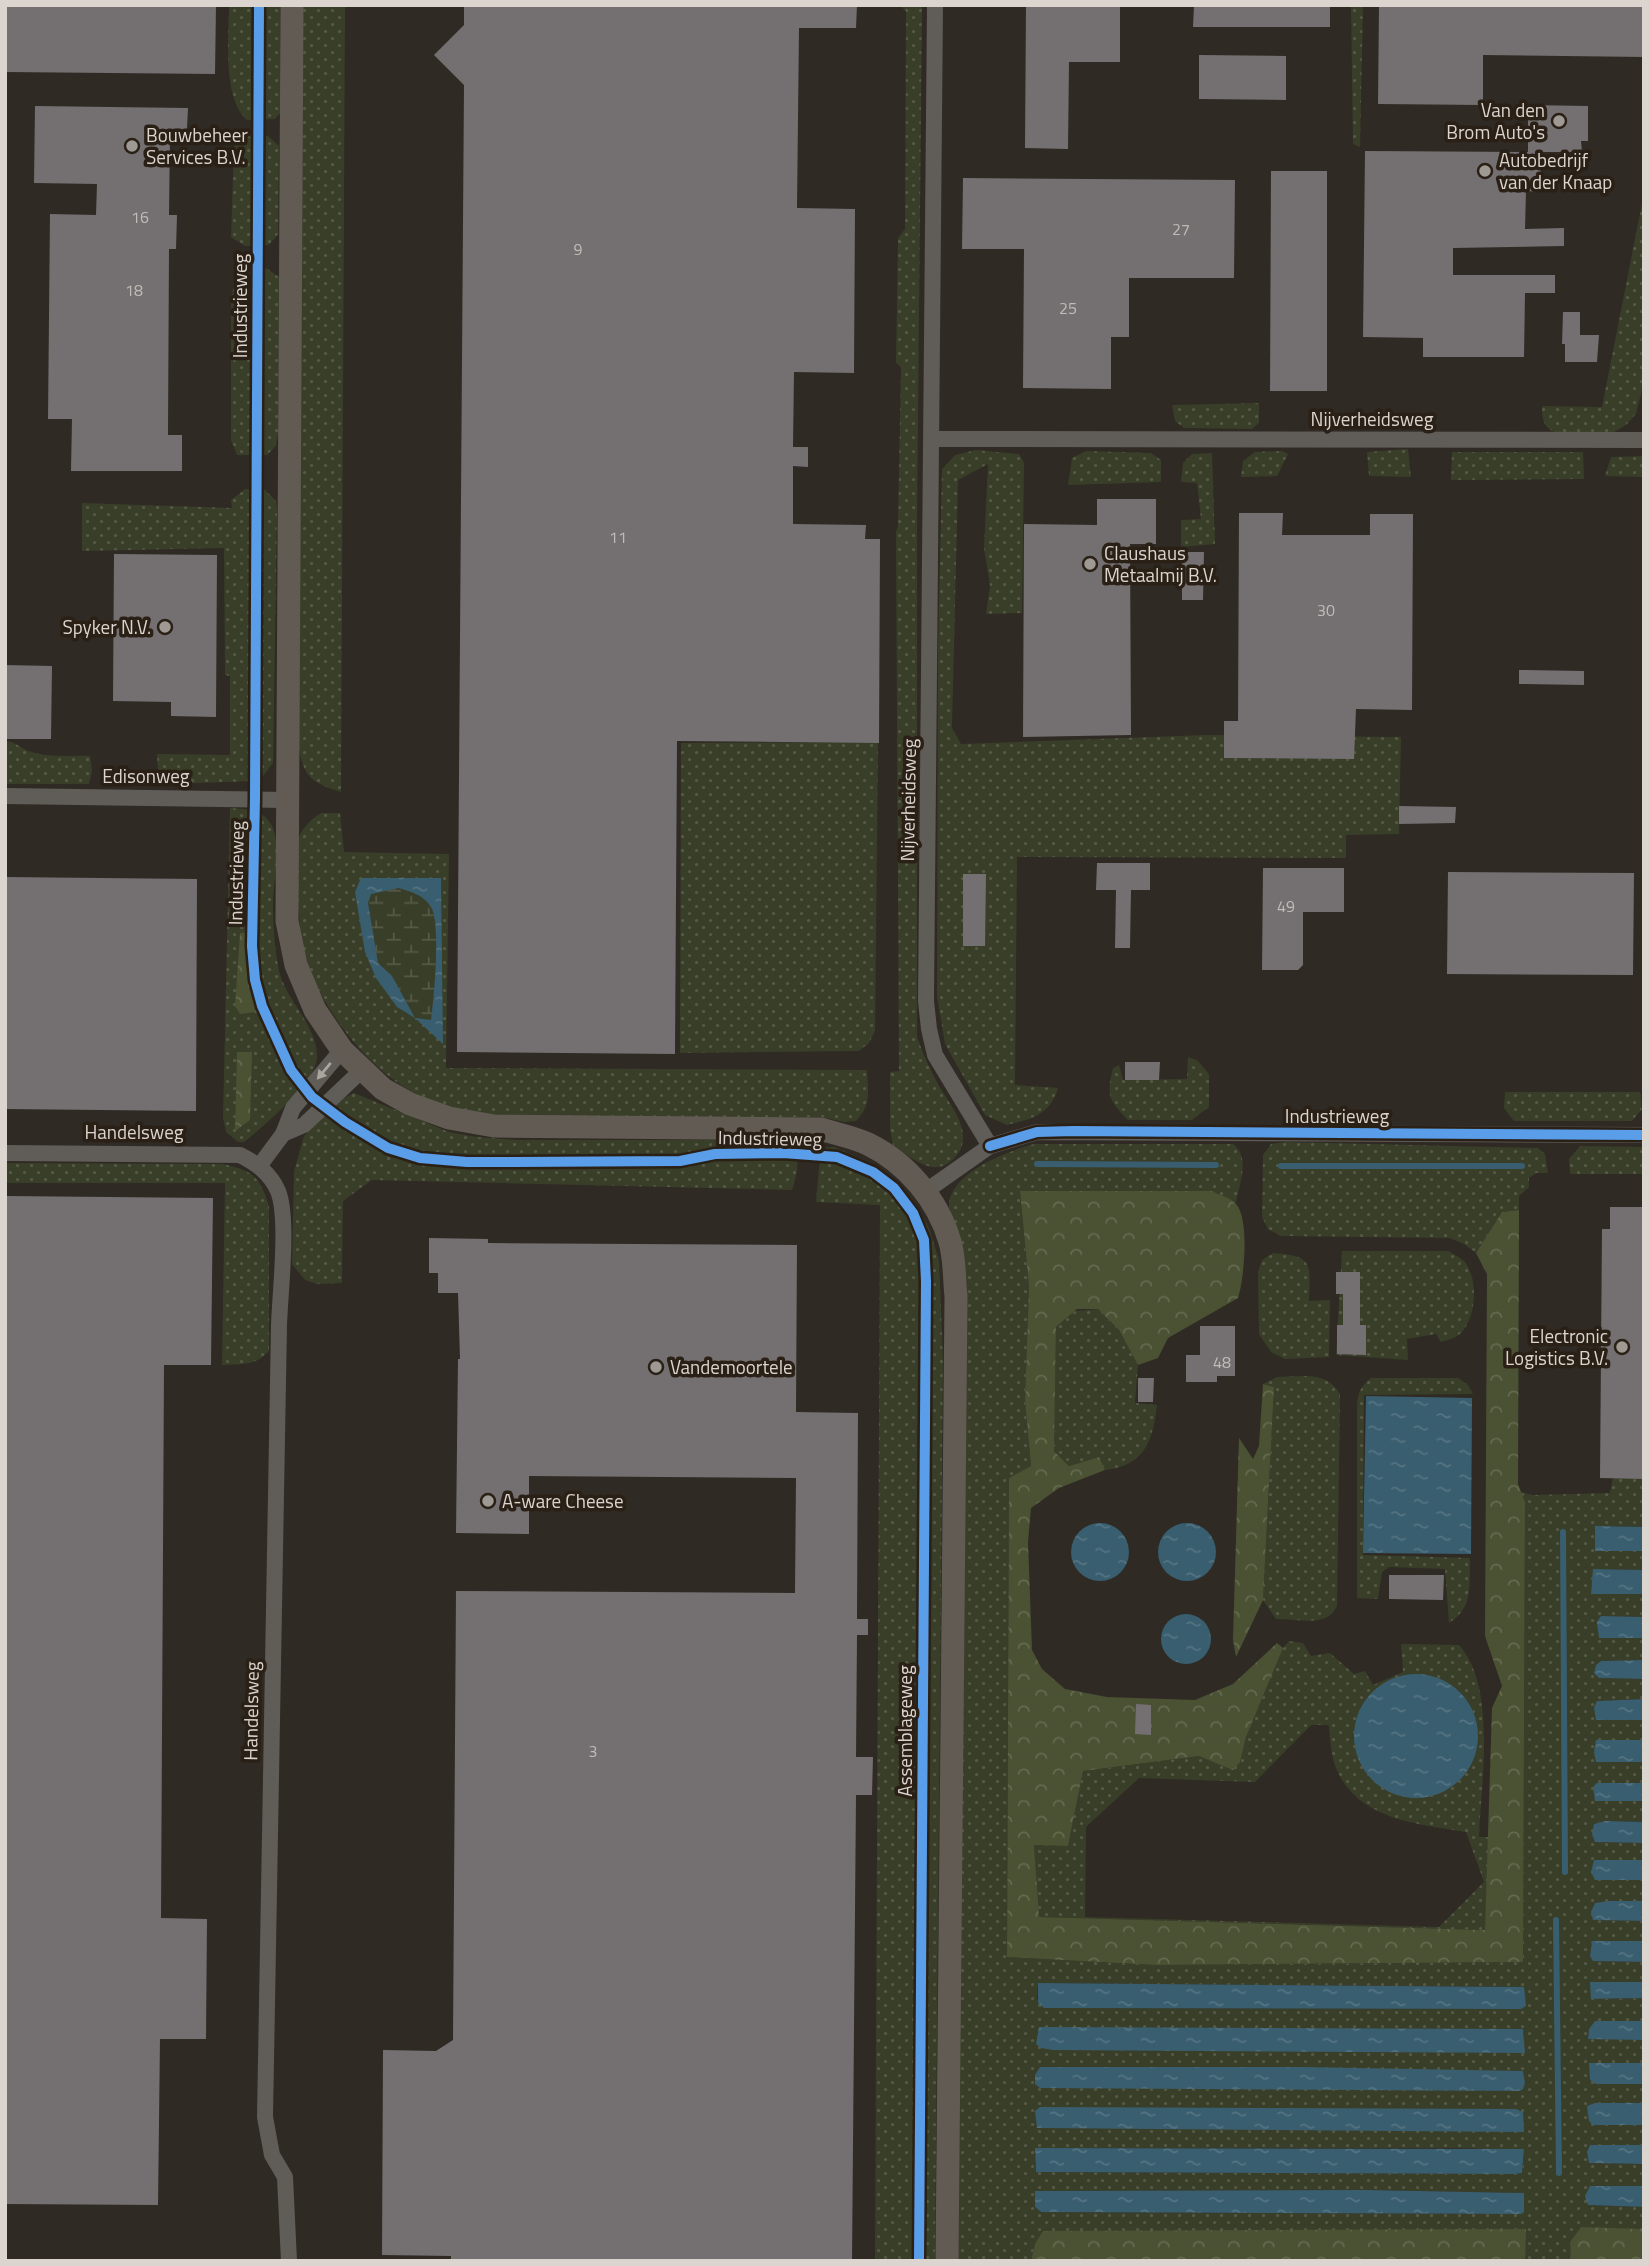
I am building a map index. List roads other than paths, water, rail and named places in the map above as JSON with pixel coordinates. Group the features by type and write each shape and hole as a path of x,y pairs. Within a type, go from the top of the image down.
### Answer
{"street":[{"name":"Industrieweg","path":"292,5 287,921 296,965 315,1010 342,1051 383,1089 410,1104 449,1118 494,1126 821,1129 867,1143 901,1165 926,1191 990,1146 1037,1132 1644,1135"},
{"name":"Nijverheidsweg","path":"935,5 927,1010 935,1055 990,1146"},
{"name":"Nijverheidsweg","path":"933,439 1643,435"},
{"name":"Edisonweg","path":"5,796 286,800"},
{"path":"260,1165 283,1134 293,1108 342,1051"},
{"path":"283,1134 304,1125 362,1070"},
{"name":"Handelsweg","path":"5,1153 240,1155 260,1165 277,1190 283,1218 265,2117 272,2155 285,2177 289,2261"},
{"path":"926,1191 940,1216 950,1243 956,1296 947,2261"}],"water":[{"path":"361,878 441,878 443,1044 415,1018 397,1007 376,978 365,952 355,892","holes":["399,888 425,900 434,915 436,962 431,1020 415,1018 392,976 378,963 368,903 371,894"]},
{"path":"1366,1396 1472,1398 1471,1554 1363,1553"},
{"path":"1100,1523 1121,1531 1129,1552 1121,1573 1100,1581 1079,1573 1071,1552 1079,1531"},
{"path":"1187,1523 1198,1525 1211,1536 1216,1552 1214,1563 1203,1576 1187,1581 1176,1579 1163,1568 1158,1552 1160,1541 1171,1528"},
{"path":"1595,1526 1644,1527 1644,1551 1595,1551"},
{"path":"1593,1569 1644,1570 1644,1594 1591,1594"},
{"path":"1186,1614 1204,1621 1211,1639 1204,1657 1186,1664 1168,1657 1161,1639 1168,1621"},
{"path":"1601,1616 1644,1617 1644,1638 1599,1638 1597,1622"},
{"path":"1644,1660 1644,1679 1599,1678 1594,1673 1596,1665 1601,1661"},
{"path":"1416,1674 1440,1679 1460,1692 1473,1712 1478,1736 1473,1760 1460,1780 1440,1793 1416,1798 1392,1793 1372,1780 1359,1760 1354,1736 1359,1712 1372,1692 1392,1679"},
{"path":"1644,1699 1644,1720 1596,1720 1594,1708 1597,1701"},
{"path":"1596,1740 1644,1740 1644,1762 1596,1762"},
{"path":"1597,1783 1644,1783 1644,1801 1595,1801 1593,1787"},
{"path":"1605,1821 1644,1822 1644,1843 1595,1842 1592,1834 1594,1824"},
{"path":"1594,1860 1644,1860 1644,1880 1595,1880 1591,1872"},
{"path":"1644,1901 1644,1921 1593,1920 1591,1912 1595,1903"},
{"path":"1592,1941 1644,1941 1644,1962 1593,1961 1590,1956"},
{"path":"1590,1982 1644,1982 1644,1998 1591,1999"},
{"path":"1038,1983 1524,1987 1526,2006 1521,2009 1044,2008 1038,2003"},
{"path":"1595,2021 1644,2021 1644,2040 1588,2039 1589,2029"},
{"path":"1039,2027 1523,2029 1525,2053 1053,2050 1041,2048 1036,2044"},
{"path":"1589,2063 1644,2063 1644,2084 1596,2084 1590,2080"},
{"path":"1040,2067 1301,2067 1523,2071 1525,2083 1520,2091 1040,2088 1035,2084 1035,2075"},
{"path":"1595,2103 1644,2103 1644,2125 1593,2125 1589,2121 1587,2106"},
{"path":"1040,2107 1516,2109 1523,2112 1524,2132 1037,2128 1035,2111"},
{"path":"1590,2145 1644,2145 1644,2164 1589,2163 1587,2152"},
{"path":"1035,2148 1524,2149 1522,2173 1514,2174 1036,2172"},
{"path":"1590,2186 1644,2186 1644,2207 1588,2205 1585,2196"},
{"path":"1365,2190 1524,2193 1524,2212 1041,2212 1035,2207 1035,2191"}],"waterway":[{"path":"1037,1164 1216,1165"},
{"path":"1281,1166 1522,1166"},
{"path":"1563,1532 1565,1872"},
{"path":"1556,1920 1559,2173"}],"place":[{"name":"Van den Brom Auto's","path":"1559,121"},
{"name":"Bouwbeheer Services B.V.","path":"132,146"},
{"name":"Autobedrijf van der Knaap","path":"1485,171"},
{"name":"Claushaus Metaalmij B.V.","path":"1090,564"},
{"name":"Spyker N.V.","path":"165,627"},
{"name":"Electronic Logistics B.V.","path":"1622,1347"},
{"name":"Vandemoortele","path":"656,1367"},
{"name":"A-ware Cheese","path":"488,1501"}]}
